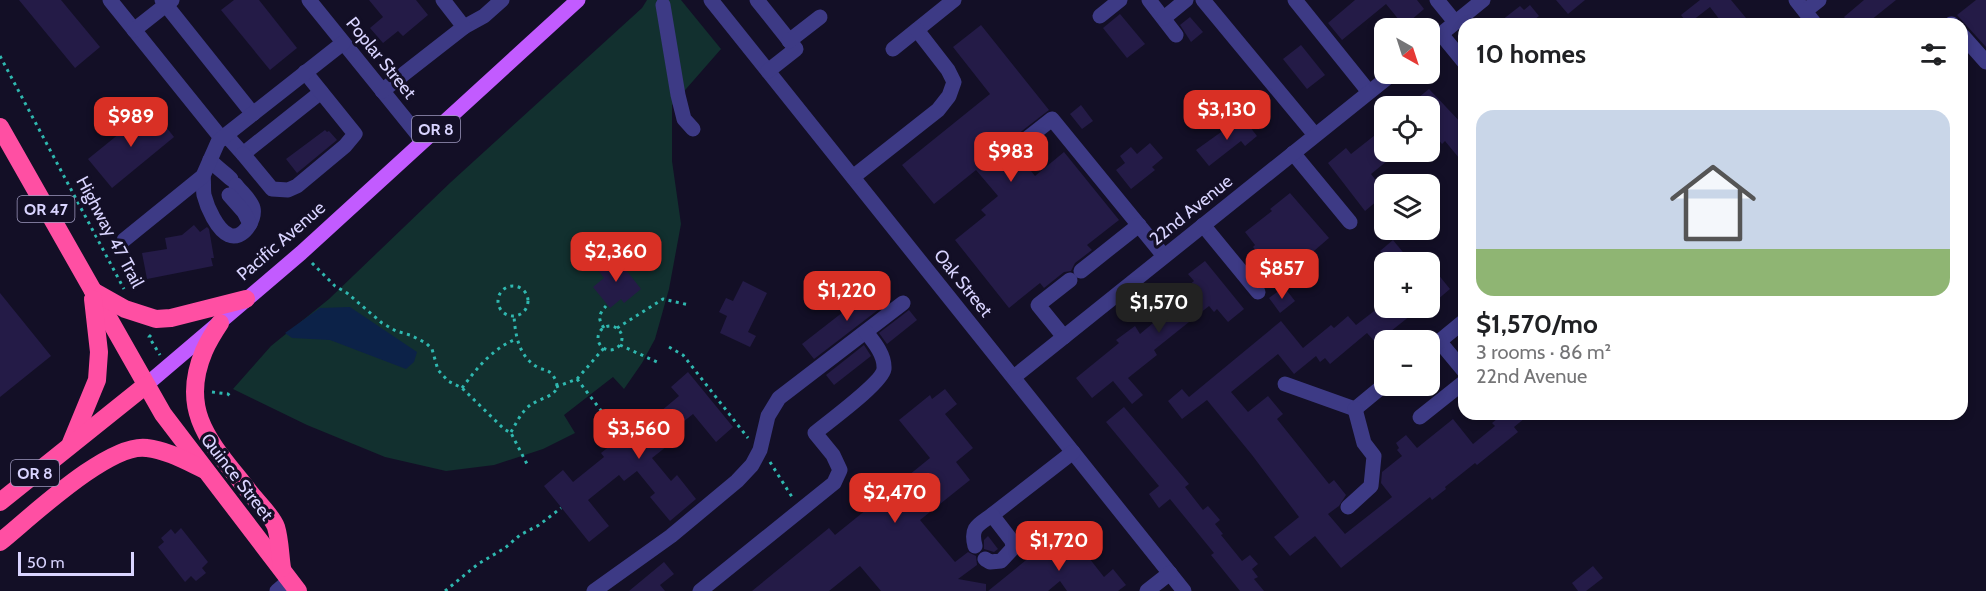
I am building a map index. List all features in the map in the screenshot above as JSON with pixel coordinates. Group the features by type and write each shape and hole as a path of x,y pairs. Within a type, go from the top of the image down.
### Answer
{"highway":[{"name":"OR 47","path":"0,127 146,385"},
{"path":"93,291 135,313 156,319 171,318 246,299"},
{"path":"70,445 92,394 98,373 99,352 93,291"},
{"path":"219,323 201,359 194,395 195,409 203,430 275,525 287,583"},
{"name":"Pacific Avenue","path":"0,502 146,385"},
{"name":"Quince Street","path":"146,385 163,414 287,583"},
{"path":"0,542 95,465 130,449 145,447 205,469"}],"main road":[{"name":"Pacific Avenue","path":"146,385 302,253 578,0"}],"street":[{"path":"110,0 224,137 243,154 272,189 288,190 297,186 345,146 355,134 305,72"},
{"name":"Poplar Street","path":"309,0 423,141"},
{"path":"443,0 464,27"},
{"path":"382,91 464,27 484,16 501,0"},
{"name":"Oak Street","path":"711,0 1184,591"},
{"path":"756,0 795,49 768,71"},
{"path":"893,49 954,0"},
{"path":"1100,16 1120,0"},
{"path":"1149,0 1176,35"},
{"path":"1164,18 1186,0"},
{"path":"1203,0 1315,135"},
{"path":"1295,0 1369,92"},
{"path":"1437,0 1455,22"},
{"path":"1460,18 1483,0"},
{"path":"1810,18 1800,6 1819,0"},
{"path":"134,30 166,2 252,114"},
{"path":"663,5 678,95 684,119 693,129"},
{"path":"789,41 820,17"},
{"path":"1440,35 1458,20"},
{"path":"852,177 939,110 949,96 954,82 948,70 917,30"},
{"path":"211,169 225,173 250,224 245,231 232,236 227,235 220,228 204,194 211,169 224,137 343,42"},
{"path":"1968,42 1986,62"},
{"path":"1440,43 1458,57"},
{"name":"22nd Avenue","path":"1014,377 1379,84"},
{"path":"243,154 321,92"},
{"path":"1015,148 1052,119 1164,256"},
{"path":"1293,153 1350,222"},
{"path":"124,240 211,169"},
{"path":"1064,337 1038,305 1139,225"},
{"path":"1203,225 1258,292"},
{"path":"594,591 671,536 715,501 752,465 760,450 768,416 779,398 903,303"},
{"path":"1440,340 1458,326"},
{"path":"700,591 834,483 840,470 833,455 815,433 877,383 884,371 882,356 866,332"},
{"path":"1440,350 1458,366"},
{"path":"1285,384 1355,409"},
{"path":"1420,417 1458,387"},
{"path":"1355,409 1374,393"},
{"path":"1348,507 1371,486 1374,456 1364,443 1355,409"},
{"path":"975,546 973,536 975,527 1073,452"},
{"path":"985,559 990,562 1001,561 1013,548 1012,541 992,515"},
{"path":"1147,591 1170,573"}],"path":[{"name":"Highway 47 Trail","path":"0,56 129,297"},
{"path":"302,253 335,286 347,293 382,323 426,343 432,349 438,370 448,381 462,388 511,433 527,464"},
{"path":"511,286 522,289 527,300 524,310 514,315 503,312 498,302 501,291 511,286"},
{"path":"604,328 617,328 663,299 689,305"},
{"path":"604,328 599,320 600,313 606,306"},
{"path":"511,433 522,413 532,404 551,396 557,382 552,374 538,368 529,360 516,339 514,315"},
{"path":"604,328 599,336 600,345 613,350 620,345 622,336 617,328"},
{"path":"462,388 481,362 507,342 516,339"},
{"path":"620,345 659,363"},
{"path":"669,347 683,355 755,447 765,454 802,510"},
{"path":"556,387 577,379 604,348"},
{"path":"577,379 606,417 619,425"},
{"path":"210,392 228,394 232,398"},
{"path":"445,591 478,564 505,548 520,535 539,525 561,508"}],"green space":[{"path":"647,0 681,0 721,49 672,105 672,161 681,224 669,289 655,339 624,389 613,377 564,415 575,433 543,449 494,465 446,471 385,457 307,425 233,389 271,346 329,299 451,182 642,8"}],"water":[{"path":"350,307 417,352 414,362 406,369 330,340 292,338 285,333 320,308"}],"building":[{"path":"19,0 61,0 100,47 75,68"},
{"path":"234,0 259,0 297,48 270,70 221,10"},
{"path":"369,0 416,0 428,15 403,36 398,31 383,43 370,28 383,17"},
{"path":"1355,0 1417,0 1424,9 1413,18 1397,18 1386,4 1342,40 1328,23"},
{"path":"1556,0 1585,0 1568,14"},
{"path":"1700,0 1731,0 1746,18 1718,18 1710,7 1696,18 1683,18 1681,15"},
{"path":"1864,0 1896,0 1874,18 1844,17"},
{"path":"1976,0 1986,0 1986,47 1968,27 1968,18 1960,18 1957,15"},
{"path":"1530,5 1539,16 1536,18 1505,18 1520,6 1524,10"},
{"path":"1120,14 1145,44 1127,58 1103,28"},
{"path":"1190,17 1203,32 1191,42 1180,25"},
{"path":"981,25 1049,110 1009,141 1006,145 1007,154 1012,157 1019,156 1035,176 1064,152 1119,220 1087,245 1092,250 1075,263 1071,271 1064,272 1044,288 1040,283 1009,308 955,240 986,215 981,210 998,196 976,170 934,204 902,165 990,94 953,47"},
{"path":"1301,45 1325,75 1307,89 1283,59"},
{"path":"1429,89 1436,96 1420,96"},
{"path":"1440,101 1458,120 1458,157 1445,141 1442,144 1440,142"},
{"path":"1081,105 1093,121 1082,129 1070,114"},
{"path":"151,108 174,137 112,188 88,159"},
{"path":"1242,117 1257,136 1245,146 1241,141 1209,166 1196,150"},
{"path":"325,130 337,140 297,173 286,159"},
{"path":"1374,136 1374,162 1386,162 1371,174 1374,178 1374,203 1365,211 1328,163 1346,148 1351,154"},
{"path":"1150,143 1163,158 1152,167 1155,170 1131,189 1116,170 1125,163 1120,156 1131,147 1137,154"},
{"path":"1290,193 1329,238 1281,282 1253,247 1255,245 1245,232 1272,211 1270,209"},
{"path":"194,225 200,232 207,227 209,229 214,258 211,258 213,266 147,279 142,253 167,249 165,238 182,235"},
{"path":"1393,240 1403,252 1381,252"},
{"path":"615,256 641,289 624,303 621,299 610,308 593,287 604,278 598,270"},
{"path":"1205,261 1244,309 1228,322 1217,309 1214,312 1209,306 1154,350 1157,355 1128,378 1143,395 1132,404 1113,381 1092,398 1076,378 1119,343 1116,340 1135,326 1140,334 1171,308 1167,303 1194,281 1188,274"},
{"path":"1440,277 1450,289 1440,298"},
{"path":"743,281 767,293 748,332 756,336 750,347 720,333 727,316 719,312 726,298 733,301"},
{"path":"879,284 891,300 814,359 802,344"},
{"path":"1284,287 1295,301 1280,313 1269,298"},
{"path":"0,293 51,356 0,397"},
{"path":"909,310 917,320 887,344 879,333"},
{"path":"1374,311 1374,318 1407,318 1392,330 1374,330 1374,341 1367,333 1330,364 1325,358 1320,362 1316,356 1294,374 1278,354 1231,392 1248,412 1268,396 1283,414 1277,419 1329,484 1334,480 1346,495 1339,506 1328,514 1345,534 1392,497 1381,483 1382,472 1402,456 1397,450 1399,448 1396,443 1406,435 1417,448 1453,419 1473,444 1495,426 1492,423 1496,420 1523,420 1514,427 1518,432 1477,465 1475,463 1432,500 1430,497 1341,568 1315,536 1290,556 1274,537 1299,517 1207,400 1182,419 1168,401 1182,389 1189,397 1281,321 1303,348 1331,325 1334,328 1348,316 1356,325"},
{"path":"864,345 871,356 834,385 826,375"},
{"path":"688,372 733,427 716,442 693,414 662,439 667,446 652,458 671,481 677,475 696,499 670,521 650,497 655,493 637,471 624,481 619,475 588,500 609,526 589,542 544,486 563,470 573,482 604,457 601,453 611,445 605,437 628,418 635,426 645,418 648,422 679,396 671,387"},
{"path":"945,389 957,404 945,414 973,448 956,462 970,480 920,520 955,562 968,552 976,556 977,565 958,579 986,584 986,591 881,591 860,566 829,591 752,591 829,528 835,535 930,458 899,420 930,395 932,399"},
{"path":"1124,407 1189,484 1185,487 1203,510 1208,506 1220,520 1215,524 1242,561 1250,555 1258,564 1252,569 1258,577 1254,579 1264,591 1240,591 1211,555 1214,553 1170,499 1159,508 1149,494 1159,486 1106,422"},
{"path":"181,528 208,562 202,568 206,573 196,581 191,576 185,582 158,547 164,542 161,538 171,529 175,534"},
{"path":"988,536 998,549 994,552 984,549 984,540"},
{"path":"1052,539 1078,544 1104,577 1113,569 1126,585 1118,591 1067,591 1060,581 1048,591 988,591"},
{"path":"664,562 674,574 660,585 665,591 629,591"},
{"path":"1593,566 1603,578 1586,591 1578,591 1572,583"}]}
